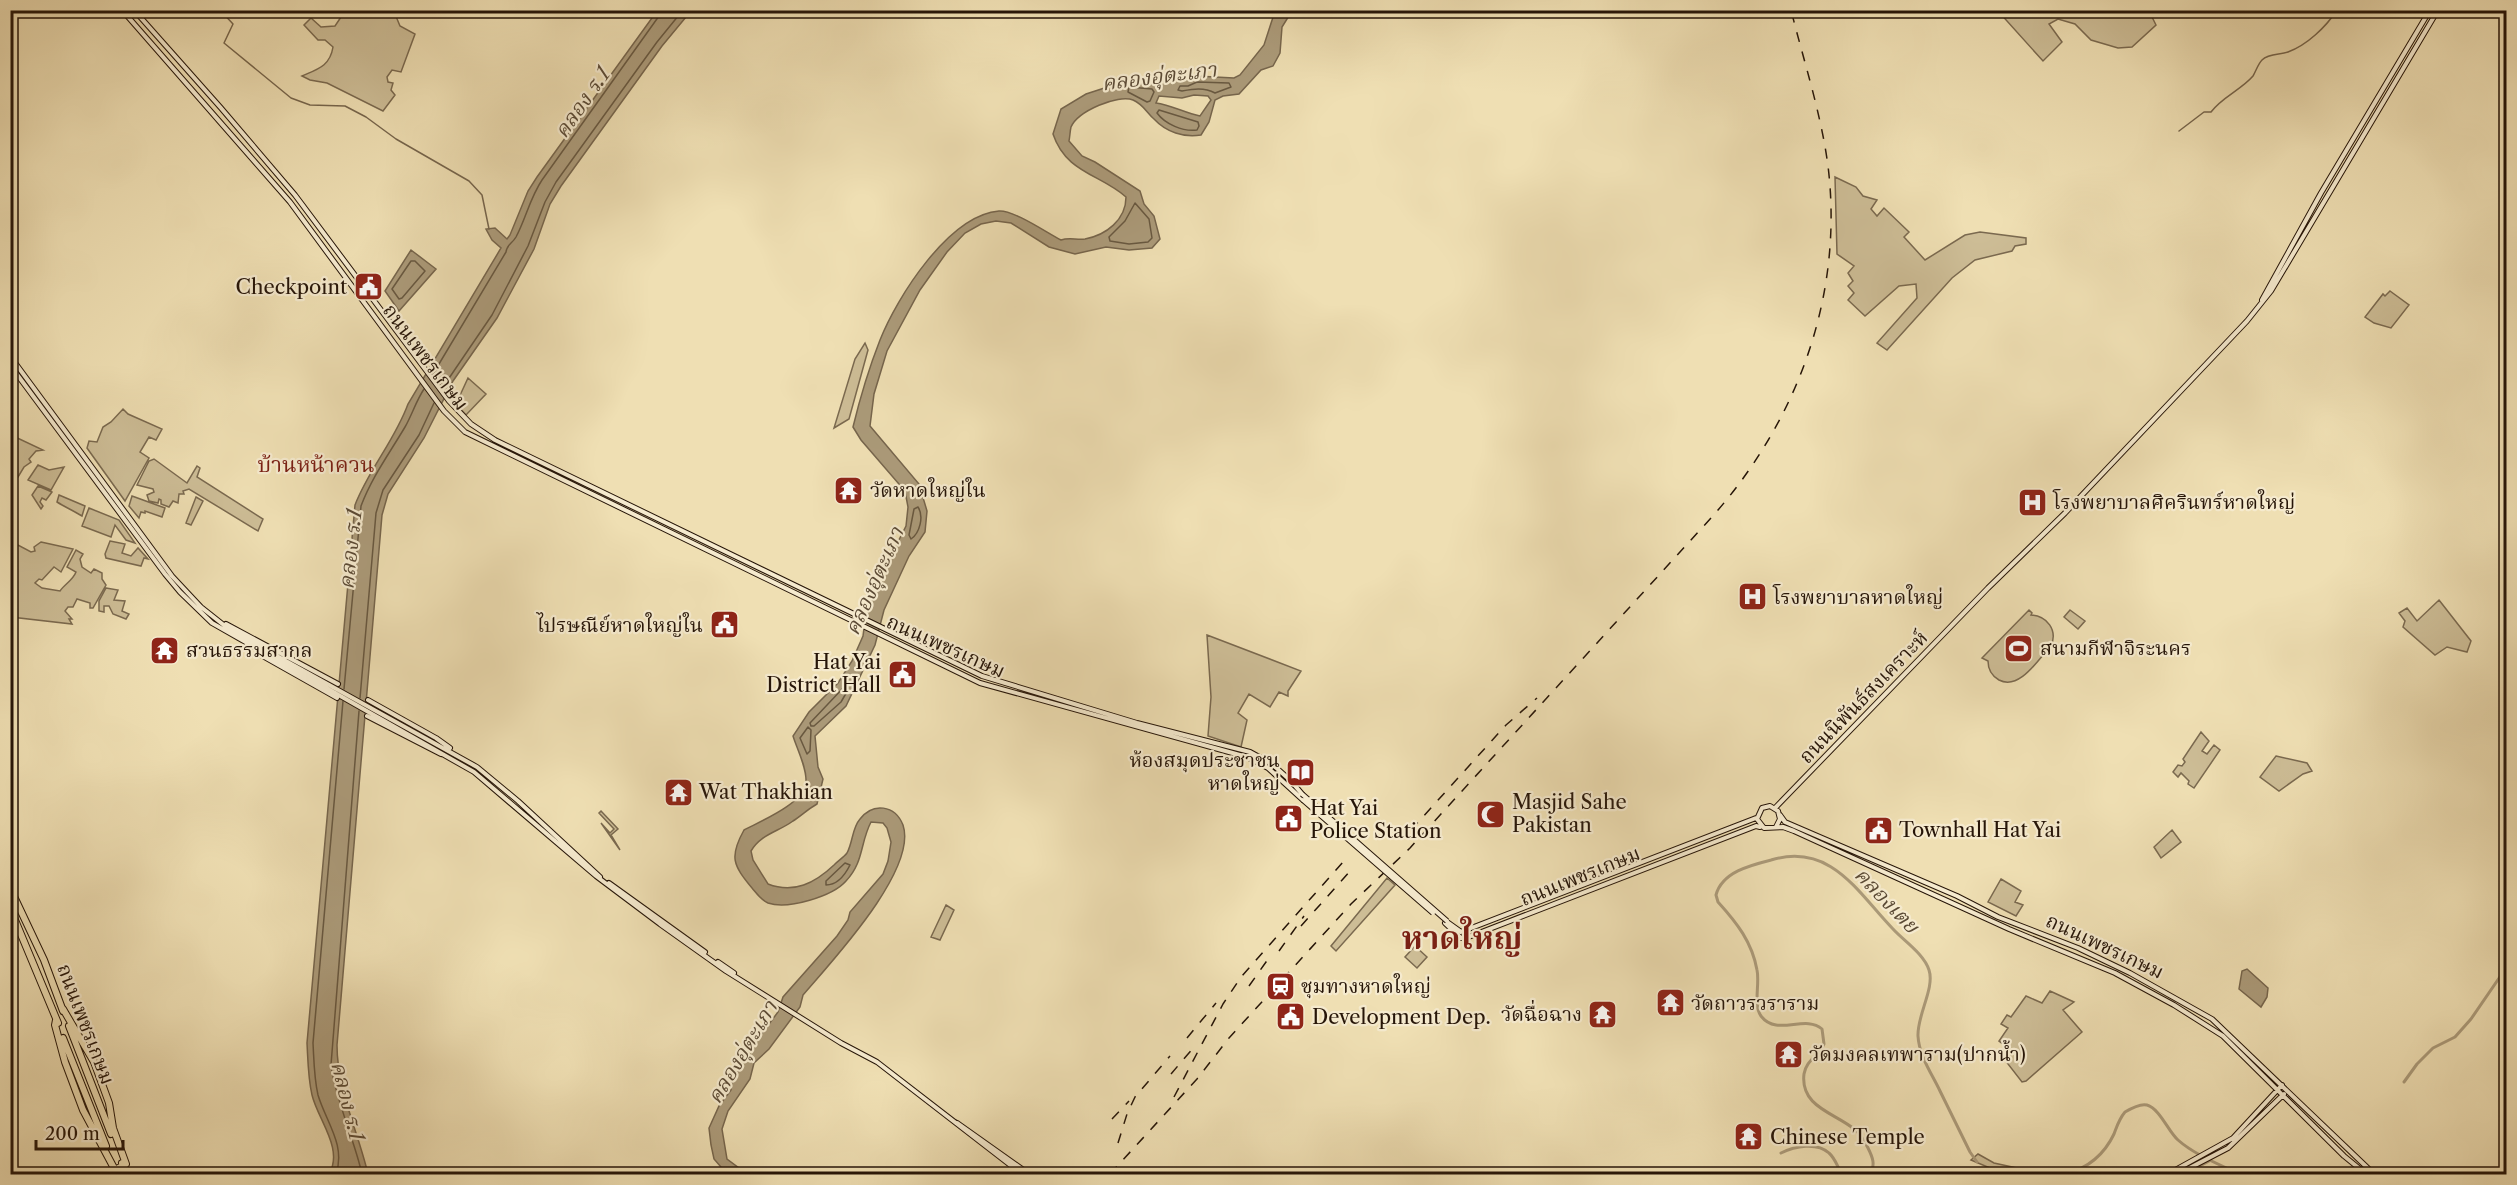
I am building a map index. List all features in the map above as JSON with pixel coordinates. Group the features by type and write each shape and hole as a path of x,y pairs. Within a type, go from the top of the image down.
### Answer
{"highway":[{"name":"ถนนเพชรเกษม","path":"10,888 26,919 63,1009 126,1174"},
{"name":"ถนนเพชรเกษม","path":"10,908 116,1172"},
{"path":"56,1020 55,1025 74,1089 116,1172 126,1164 113,1128 109,1103 98,1071 63,1009"}],"main road":[{"name":"ถนนเพชรเกษม","path":"122,10 290,202 444,411 465,432 980,683 1246,757 1270,766"},
{"name":"ถนนเพชรเกษม","path":"134,10 295,195 449,401 471,424 495,440 750,562 954,664 1009,686 1137,723 1250,752 1270,766 1446,922 1461,938 1466,939 1756,826 1764,828"},
{"path":"2261,303 2321,193 2430,10"},
{"path":"2261,303 2275,286 2438,10"},
{"path":"2411,42 2417,45"},
{"path":"215,114 221,108"},
{"name":"ถนนนิพันธ์สงเคราะห์","path":"1775,808 1988,588 2065,513 2247,321 2261,303"},
{"path":"10,356 172,576 201,607 230,630 316,680"},
{"path":"10,365 180,592 212,623 230,636 271,662 337,698"},
{"path":"43,411 48,407"},
{"path":"567,483 571,476"},
{"path":"631,514 635,507"},
{"path":"746,570 752,566 750,562"},
{"path":"757,576 756,571 761,568"},
{"path":"214,618 338,684"},
{"path":"230,636 316,680 463,761"},
{"path":"368,700 436,738 518,801 600,876 704,954 808,1023 877,1062 956,1123 1029,1174"},
{"path":"367,716 429,749 463,761"},
{"path":"1763,807 1775,808 1780,814 1780,821 1776,827 1764,828 1758,823 1757,815 1763,807"},
{"name":"ถนนเพชรเกษม","path":"1780,814 1785,822 1957,896 1998,917 2078,948 2218,1023 2374,1174"},
{"name":"ถนนเพชรเกษม","path":"1446,922 1461,932 1678,847 1753,821 1757,815"},
{"name":"ถนนเพชรเกษม","path":"1776,827 1794,831 2009,929 2115,973 2174,1005 2223,1036 2344,1156 2366,1174"},
{"path":"1848,855 1851,849"},
{"path":"1954,902 1957,896"},
{"path":"2174,1005 2177,999"},
{"path":"2178,1174 2233,1138 2282,1085"},
{"path":"2168,1174 2216,1154 2235,1142 2288,1090"},
{"path":"970,1133 1022,1174"}],"shaded area":[{"path":"340,11 390,11 395,14 400,26 415,34 401,72 392,70 387,77 388,82 393,83 391,90 395,95 383,111 327,83 302,76 326,63 333,47 325,40 318,40 304,25 311,18 321,27 335,26 341,17"},
{"path":"1998,11 2110,11 2114,15 2128,11 2149,11 2156,25 2132,47 2118,48 2091,40 2075,24 2058,19 2049,24 2062,42 2043,61"},
{"path":"1835,177 1856,187 1863,196 1877,200 1871,209 1877,216 1884,208 1909,232 1904,237 1925,260 1965,235 1980,232 2026,238 2026,244 2015,246 2012,251 1975,260 1952,278 1887,350 1877,343 1917,298 1916,284 1899,286 1865,316 1848,300 1854,293 1848,286 1853,281 1848,273 1854,266 1837,254"},
{"path":"2390,291 2409,305 2391,328 2374,323 2365,317 2383,294 2385,296"},
{"path":"865,343 868,350 849,419 834,428 855,359"},
{"path":"468,378 486,394 466,415 456,404"},
{"path":"123,409 128,414 162,429 156,440 149,437 140,452 149,458 125,501 87,448 89,441 97,442 103,427"},
{"path":"11,435 43,450 36,451 29,459 31,462 24,467 18,477 11,474"},
{"path":"154,459 187,483 197,466 200,468 197,477 263,519 258,531 189,489 183,491 184,494 179,494 178,503 173,501 169,507 161,504 159,499 158,503 149,501 147,495 154,492 153,489 137,485 149,461"},
{"path":"38,465 49,470 64,467 51,490 28,480"},
{"path":"38,486 52,492 46,500 42,498 41,509 32,495"},
{"path":"59,495 85,506 82,516 57,502"},
{"path":"132,496 165,508 162,517 145,511 145,513 141,512 139,518 129,506"},
{"path":"196,497 203,501 191,525 186,523"},
{"path":"89,508 119,520 135,543 126,540 115,525 111,537 82,526"},
{"path":"110,541 125,544 122,553 131,556 138,548 148,559 144,558 141,566 106,558 105,554"},
{"path":"41,542 73,549 61,572 54,567 42,580 39,579 35,583 42,588 60,591 71,580 76,572 67,567 76,550 83,554 80,559 82,567 91,573 94,569 102,573 102,579 106,585 93,608 90,608 90,603 77,599 73,607 68,607 65,611 72,619 69,619 72,624 11,617 11,567 17,555 15,551 18,545 31,552 35,551 34,547"},
{"path":"106,588 118,590 114,600 125,601 122,611 129,614 126,619 113,614 109,606 104,606 104,612 99,611 99,601"},
{"path":"2439,600 2471,641 2467,652 2447,647 2435,655 2403,627 2405,621 2399,613 2407,608 2417,621"},
{"path":"2029,610 2031,615 2042,618 2050,625 2053,635 2051,646 2022,677 2007,682 1999,680 1991,672 1988,661 1982,658"},
{"path":"2070,610 2085,621 2078,629 2064,617"},
{"path":"1207,635 1301,671 1288,691 1288,696 1279,692 1270,707 1249,694 1238,713 1247,720 1241,747 1208,736 1211,697"},
{"path":"2201,732 2209,741 2202,751 2207,754 2214,745 2220,750 2194,788 2188,784 2189,781 2181,773 2178,777 2173,772 2178,765 2182,766 2185,762 2183,759"},
{"path":"2276,756 2307,763 2312,771 2303,774 2279,791 2260,777"},
{"path":"601,811 618,829 611,835 620,850 601,823 610,833 614,829 599,813"},
{"path":"2172,830 2181,842 2161,858 2154,847"},
{"path":"1387,878 1395,885 1336,951 1331,946"},
{"path":"2001,879 2021,891 2015,902 2023,905 2016,916 1988,902"},
{"path":"946,905 954,910 940,940 931,937"},
{"path":"1415,946 1427,957 1417,968 1405,957"},
{"path":"2050,991 2074,1002 2063,1010 2082,1032 2022,1082 2001,1055 2009,1049 1999,1041 2008,1028 2001,1024 2007,1015 2011,1017 2026,996 2042,1003"},
{"path":"1978,1154 1994,1163 2044,1174 2004,1174 1971,1160"}],"water":[{"path":"657,11 691,11 662,46 561,186 550,204 534,249 497,318 453,381 424,438 388,494 382,515 337,1045 340,1078 368,1174 329,1174 334,1155 312,1095 307,1043 355,505 408,404 501,248 492,240 486,229 495,228 507,239 528,191 537,177"},
{"path":"1275,11 1292,11 1282,27 1280,53 1273,66 1261,70 1239,94 1223,96 1215,100 1209,122 1201,135 1188,136 1170,131 1159,124 1140,104 1126,99 1099,105 1082,115 1071,127 1069,141 1082,156 1140,191 1144,204 1154,216 1160,239 1152,248 1129,250 1106,247 1075,254 1049,247 1011,223 996,221 981,224 965,233 947,252 920,290 887,351 874,394 870,426 919,484 927,511 925,532 909,556 884,610 875,645 846,706 815,736 818,767 823,779 817,804 765,837 751,851 753,860 768,884 787,888 812,882 844,856 849,849 857,823 871,810 883,808 895,813 903,825 904,844 898,866 885,890 851,939 803,995 800,1007 769,1049 754,1063 750,1079 728,1111 722,1129 727,1159 739,1168 742,1174 727,1174 714,1159 709,1128 719,1106 731,1090 732,1082 748,1052 778,1012 783,997 837,936 848,920 850,912 883,874 888,861 891,842 887,828 883,823 871,822 856,867 840,887 810,900 777,905 761,899 737,867 735,854 744,830 790,804 804,790 805,771 793,736 809,712 838,683 852,661 863,636 866,613 879,579 906,526 908,507 905,491 861,440 853,427 868,372 888,322 912,281 927,261 944,242 980,216 999,211 1013,214 1061,240 1093,237 1107,230 1119,219 1123,213 1126,197 1075,165 1059,147 1053,134 1061,109 1086,94 1129,80 1151,83 1196,76 1234,78 1240,75 1264,45","holes":["1194,95 1208,96 1211,100 1200,116 1156,103 1159,96 1182,98"]},
{"path":"411,250 436,269 399,311 385,291"},
{"path":"2247,969 2268,988 2267,997 2261,1007 2239,989 2242,971"}],"waterway":[{"path":"220,10 233,24 224,43 291,98 310,105 345,106 366,117 396,139 469,181 482,195 489,229"},
{"path":"2179,131 2204,112 2211,112 2248,81 2265,58 2288,52 2309,40 2322,29 2337,10"},
{"name":"คลองเตย","path":"1871,1174 1872,1158 1860,1135 1846,1123 1820,1108 1807,1094 1804,1085 1805,1069 1824,1044 1822,1029 1808,1024 1775,1025 1761,1016 1757,1000 1758,975 1755,960 1737,925 1718,902 1716,895 1724,881 1746,867 1792,856 1810,858 1827,864 1855,887 1923,959 1929,970 1930,985 1918,1028 1921,1051 1926,1065 1977,1162"},
{"name":"คลองเตย","path":"2404,1082 2433,1048 2455,1037 2471,1019 2506,968"},
{"name":"คลองเตย","path":"2066,1174 2094,1160 2110,1142 2125,1112 2144,1105 2152,1107 2160,1115 2178,1140 2207,1159 2239,1174"},
{"name":"คลองเตย","path":"1781,1153 1799,1147 1818,1147 1831,1155 1842,1174"},
{"path":"2185,1174 2211,1160"}],"railway":[{"path":"1110,1174 1351,904 1410,848 1711,518 1741,481 1768,441 1790,399 1808,355 1821,309 1829,262 1831,215 1825,146 1791,10"},
{"path":"1411,830 1506,725 1537,698"},
{"path":"1174,1097 1223,1004 1241,977 1343,862"},
{"path":"1301,926 1352,869"},
{"path":"1279,951 1304,916"},
{"path":"1249,986 1271,955"},
{"path":"1187,1038 1216,1003"},
{"path":"1171,1074 1194,1047"},
{"path":"1118,1143 1135,1097 1170,1056"},
{"path":"1112,1119 1129,1101"}],"place":[{"name":"Checkpoint","path":"368,287"},
{"name":"วัดหาดใหญ่ใน","path":"849,490"},
{"name":"โรงพยาบาลศิครินทร์หาดใหญ่","path":"2032,502"},
{"name":"โรงพยาบาลหาดใหญ่","path":"1752,597"},
{"name":"ไปรษณีย์หาดใหญ่ใน","path":"724,625"},
{"name":"สนามกีฬาจิระนคร","path":"2019,648"},
{"name":"สวนธรรมสากล","path":"165,650"},
{"name":"Hat Yai District Hall","path":"902,674"},
{"name":"ห้องสมุดประชาชน หาดใหญ่","path":"1301,772"},
{"name":"Wat Thakhian","path":"678,792"},
{"name":"Masjid Sahe Pakistan","path":"1491,814"},
{"name":"Hat Yai Police Station","path":"1289,819"},
{"name":"Townhall Hat Yai","path":"1878,830"},
{"name":"ชุมทางหาดใหญ่","path":"1280,986"},
{"name":"วัดถาวรวราราม","path":"1670,1003"},
{"name":"วัดฉื่อฉาง","path":"1603,1014"},
{"name":"Development Dep.","path":"1291,1017"},
{"name":"วัดมงคลเทพาราม(ปากน้ำ)","path":"1788,1054"},
{"name":"Chinese Temple","path":"1749,1137"}],"district":[{"name":"บ้านหน้าควน","path":"316,464"},
{"name":"หาดใหญ่","path":"1462,937"}],"water label":[{"name":"คลองอุ่ตะเภา","path":"1159,76"},
{"name":"คลอง ร.1","path":"582,102"},
{"name":"คลอง ร.1","path":"350,549"},
{"name":"คลองอุ่ตะเภา","path":"874,581"},
{"name":"คลองอุ่ตะเภา","path":"742,1052"},
{"name":"คลอง ร.1","path":"348,1101"}]}
